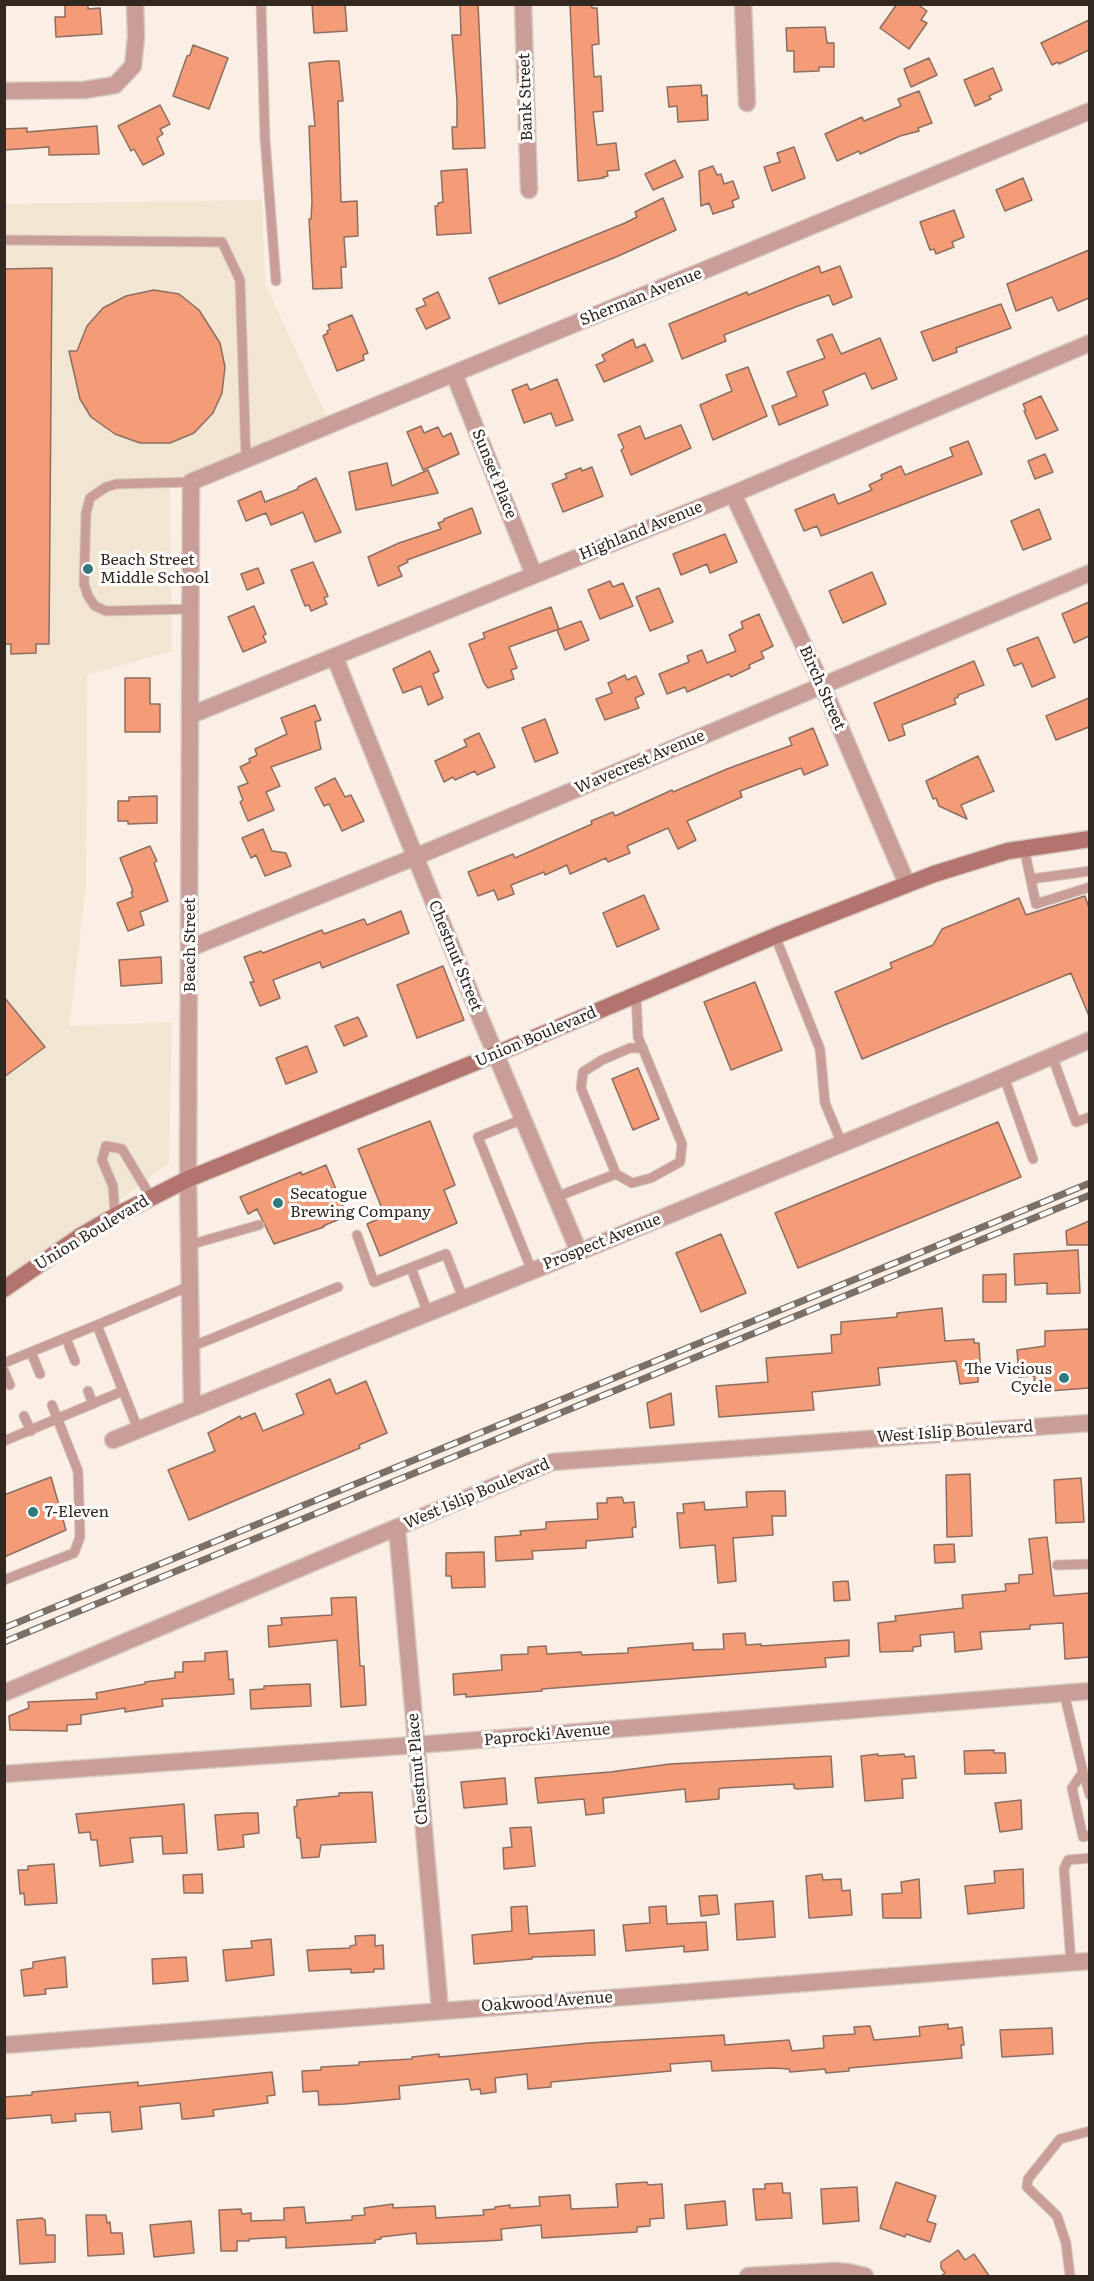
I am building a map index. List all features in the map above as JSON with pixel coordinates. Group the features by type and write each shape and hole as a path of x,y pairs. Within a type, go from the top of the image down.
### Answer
{"main road":[{"name":"Union Boulevard","path":"4,1289 79,1237 188,1179 496,1054 775,936 907,885 974,860 1024,848 1089,839"}],"street":[{"path":"4,91 84,90 115,85 133,66 136,37 135,4"},
{"name":"Bank Street","path":"523,4 529,190"},
{"path":"743,4 747,103"},
{"name":"Sherman Avenue","path":"191,482 1089,111"},
{"name":"Highland Avenue","path":"191,715 733,494 1089,343"},
{"name":"Sunset Place","path":"454,374 534,575"},
{"name":"Beach Street","path":"191,482 188,1179 192,1408"},
{"name":"Birch Street","path":"733,494 822,685 907,885"},
{"name":"Wavecrest Avenue","path":"190,948 415,857 1089,573"},
{"name":"Chestnut Street","path":"335,658 579,1252"},
{"name":"Prospect Avenue","path":"113,1440 579,1252 1089,1040"},
{"name":"West Islip Boulevard","path":"4,1693 552,1462 1089,1423"},
{"name":"Chestnut Place","path":"397,1528 440,2010"},
{"name":"Paprocki Avenue","path":"4,1774 416,1745 1089,1691"},
{"name":"Oakwood Avenue","path":"4,2045 1089,1961"},
{"path":"748,2277 835,2271 865,2277"}],"lane":[{"path":"261,4 266,139 276,280"},
{"path":"4,240 222,242 240,280 246,460"},
{"path":"191,482 117,484 106,487 90,498 86,513 84,584 95,606 106,611 191,609"},
{"path":"1089,839 1089,845"},
{"path":"1024,848 1036,904 1089,887"},
{"path":"1031,879 1089,871"},
{"path":"775,936 820,1049 825,1103 842,1144"},
{"path":"636,994 638,1037 682,1144 680,1162 651,1178 632,1183 616,1174 581,1088 583,1072 602,1059 630,1048 642,1048"},
{"path":"1052,1056 1076,1122 1089,1117"},
{"path":"1004,1077 1034,1159"},
{"path":"523,1119 477,1137 532,1271"},
{"path":"115,1216 113,1186 102,1160 106,1146 122,1149 151,1197"},
{"path":"556,1197 616,1174"},
{"path":"189,1245 258,1225"},
{"path":"357,1235 374,1282 446,1254 464,1298"},
{"path":"411,1268 428,1313"},
{"path":"4,1363 190,1286"},
{"path":"191,1347 338,1287"},
{"path":"97,1325 138,1429"},
{"path":"66,1338 75,1360"},
{"path":"31,1352 40,1374"},
{"path":"4,1371 10,1385"},
{"path":"88,1391 93,1404"},
{"path":"4,1441 123,1391"},
{"path":"4,1580 74,1553 80,1537 78,1471 52,1405"},
{"path":"24,1416 31,1431"},
{"path":"1057,1565 1089,1564"},
{"path":"1064,1693 1089,1795"},
{"path":"1083,1772 1072,1788 1083,1836 1089,1835"},
{"path":"1071,1962 1064,1869 1068,1860 1089,1858"},
{"path":"1070,2277 1066,2242 1057,2216 1027,2187 1028,2179 1060,2139 1089,2131"}],"shaded area":[{"name":"Beach Street Middle School","path":"262,200 265,284 327,417 170,486 172,651 87,675 86,887 5,887 4,204"},
{"path":"5,887 86,887 69,1026 172,1022 169,1163 5,1285"}],"building":[{"path":"65,4 88,4 88,9 100,8 102,34 56,37 55,17 65,17"},
{"path":"312,4 345,4 347,31 314,33"},
{"path":"460,4 478,4 485,148 453,149 452,127 457,127 457,101 452,35 461,35"},
{"path":"570,4 591,4 592,8 597,8 599,44 592,45 594,77 601,76 603,111 593,112 597,145 616,143 619,170 607,171 608,176 604,178 578,181"},
{"path":"897,4 917,4 927,11 921,20 927,23 909,49 880,28"},
{"path":"1089,20 1089,50 1052,65 1041,43"},
{"path":"825,27 827,43 834,43 834,67 819,67 819,71 794,72 794,51 787,51 786,28"},
{"path":"193,45 228,58 209,109 173,96"},
{"path":"929,58 937,75 911,87 904,69"},
{"path":"339,61 343,101 338,101 341,202 357,201 358,236 344,237 346,267 341,267 342,288 313,289 309,219 311,219 312,202 309,126 315,126 309,63"},
{"path":"993,68 1002,90 989,96 991,99 975,106 964,80"},
{"path":"701,85 702,96 707,95 708,120 678,122 677,106 669,107 667,87"},
{"path":"919,91 932,123 918,128 919,131 900,136 860,154 859,151 837,161 825,134 862,117 864,121 901,106 898,99"},
{"path":"160,105 170,124 160,129 163,134 157,138 164,154 143,165 134,149 131,151 118,126"},
{"path":"97,126 99,154 49,155 49,147 4,150 4,129 27,128 27,132"},
{"path":"794,147 805,178 772,191 764,167 780,162 777,153"},
{"path":"675,160 683,177 653,190 645,174"},
{"path":"713,166 717,175 721,174 724,184 733,181 739,198 732,201 734,207 713,214 709,203 701,206 699,171"},
{"path":"467,169 471,233 437,235 435,206 443,202 441,171"},
{"path":"1023,178 1032,200 1005,211 996,190"},
{"path":"663,198 676,230 499,304 489,278 625,223 637,217 635,212"},
{"path":"954,210 964,237 952,242 954,247 936,254 934,249 930,250 920,222"},
{"path":"1089,250 1089,298 1058,311 1052,297 1016,311 1007,284"},
{"path":"819,266 821,273 840,266 852,297 833,305 829,295 798,306 724,335 726,341 682,359 669,324"},
{"path":"52,268 49,644 36,644 36,653 11,654 11,644 4,644 4,269"},
{"path":"154,290 179,294 199,310 220,343 225,367 222,393 213,413 194,433 170,443 140,443 115,434 91,417 80,399 69,351 77,351 87,326 103,308 126,296"},
{"path":"438,292 450,318 426,329 416,309 426,305 423,299"},
{"path":"1001,304 1011,328 956,348 957,352 933,361 921,332"},
{"path":"352,315 368,353 363,355 364,360 337,371 323,336 330,329 328,325"},
{"path":"832,334 841,354 880,338 897,379 872,389 865,373 823,391 828,405 779,425 772,406 797,396 787,372 825,358 817,340"},
{"path":"633,339 636,348 645,344 653,361 604,382 596,365 605,361 602,355"},
{"path":"748,367 767,416 713,440 700,405 732,391 726,375"},
{"path":"557,379 573,420 556,426 551,413 524,423 512,390 527,384 530,390"},
{"path":"1041,396 1058,430 1036,439 1023,404"},
{"path":"681,425 691,448 631,475 618,435 640,426 645,439"},
{"path":"421,426 424,433 438,427 443,437 451,433 459,454 423,470 407,432"},
{"path":"968,441 982,474 821,536 817,526 804,531 795,510 834,494 838,504 872,490 869,485 882,479 881,475 901,466 905,475 953,456 950,448"},
{"path":"1045,454 1053,472 1035,479 1028,461"},
{"path":"387,463 392,486 428,470 438,493 356,510 349,472"},
{"path":"592,467 603,496 563,512 552,484 567,478 565,474"},
{"path":"316,478 341,532 315,542 303,512 271,525 266,513 246,521 238,501 261,491 265,502 298,489"},
{"path":"472,508 481,533 407,560 408,562 398,567 402,576 378,586 368,557 399,543 441,529 438,523"},
{"path":"1039,509 1051,539 1023,550 1011,521"},
{"path":"725,534 737,562 710,573 707,564 681,575 673,554"},
{"path":"313,562 328,596 324,598 327,604 311,611 309,605 305,606 291,570"},
{"path":"258,568 264,583 247,590 241,574"},
{"path":"872,572 886,604 843,623 829,591"},
{"path":"610,581 613,587 623,583 633,606 600,619 588,590"},
{"path":"659,588 673,622 650,631 636,597"},
{"path":"1089,602 1089,636 1074,643 1062,614"},
{"path":"254,606 266,634 263,636 266,642 243,652 228,617"},
{"path":"551,607 559,629 509,647 517,668 511,670 514,679 488,688 469,644 485,638 483,633"},
{"path":"759,614 773,646 761,652 764,658 731,677 729,674 687,692 685,687 667,694 659,674 689,662 687,656 702,650 707,663 736,651 729,635 743,628 741,622"},
{"path":"581,621 589,640 565,650 557,630"},
{"path":"1038,637 1055,677 1032,687 1022,663 1014,666 1007,649"},
{"path":"430,651 439,671 433,674 443,698 428,705 421,686 403,693 393,669"},
{"path":"974,661 984,685 958,695 954,699 956,704 902,725 905,735 889,741 874,703"},
{"path":"625,675 627,680 636,676 644,694 635,698 639,708 605,720 596,699 612,693 608,683"},
{"path":"125,678 150,678 150,704 160,704 160,732 125,732"},
{"path":"1089,698 1089,727 1056,740 1046,716"},
{"path":"315,705 321,720 315,722 321,749 271,767 280,786 266,792 274,810 248,821 240,802 243,800 238,787 248,783 240,767 257,755 255,749 287,734 281,718"},
{"path":"545,719 558,753 535,762 522,728"},
{"path":"813,728 828,765 804,775 801,768 740,791 742,797 687,821 696,840 678,849 668,828 627,846 630,853 608,862 606,858 570,874 567,865 545,875 544,872 511,885 514,894 498,900 494,890 478,896 468,872 513,854 515,858 592,824 591,821 613,812 615,816 672,790 673,792 792,745 789,738"},
{"path":"479,733 495,767 477,775 475,771 444,782 435,761 467,746 464,740"},
{"path":"978,756 994,791 961,805 967,819 939,806 936,798 933,799 926,781"},
{"path":"335,778 345,797 351,795 364,821 342,831 329,804 324,806 315,788"},
{"path":"157,796 157,823 128,824 128,821 118,821 118,801 129,801 129,797"},
{"path":"263,829 272,851 286,853 291,866 265,876 256,855 251,858 242,838"},
{"path":"150,846 157,861 154,863 168,901 140,912 144,925 128,931 117,903 133,897 131,892 133,891 120,858"},
{"path":"644,895 659,929 617,947 603,913"},
{"path":"1085,896 1089,908 1089,1016 1071,973 862,1059 835,992 892,968 890,963 933,945 942,929 1019,898 1026,915"},
{"path":"401,911 409,933 322,968 320,962 273,980 280,998 260,1006 250,982 254,982 244,957 261,951 263,953 322,930 324,934 364,919 367,925"},
{"path":"161,957 162,983 121,986 119,960"},
{"path":"443,966 464,1020 417,1038 397,985"},
{"path":"755,982 782,1050 731,1070 704,1002"},
{"path":"4,997 45,1047 4,1077"},
{"path":"358,1017 367,1036 344,1046 335,1026"},
{"path":"307,1046 317,1072 286,1084 276,1058"},
{"path":"638,1068 659,1119 633,1130 612,1079"},
{"path":"430,1121 455,1185 444,1190 457,1223 380,1256 367,1224 385,1216 358,1149"},
{"path":"998,1122 1021,1177 798,1268 775,1213"},
{"name":"Secatogue Brewing Company","path":"326,1165 347,1216 324,1227 274,1244 257,1209 248,1214 240,1197 301,1172 302,1175"},
{"path":"1089,1221 1089,1245 1067,1245 1066,1231"},
{"path":"721,1234 746,1293 701,1312 676,1253"},
{"path":"1078,1250 1080,1293 1047,1294 1047,1283 1015,1285 1014,1254"},
{"path":"1006,1274 1006,1302 983,1302 983,1275"},
{"path":"942,1308 945,1341 974,1339 974,1343 979,1343 981,1376 978,1377 978,1382 960,1384 956,1361 878,1368 880,1385 812,1392 814,1410 719,1417 716,1386 768,1382 766,1358 832,1353 831,1335 841,1334 841,1322 897,1317 897,1313"},
{"path":"1089,1329 1089,1388 1035,1392 1034,1376 1019,1377 1017,1350 1045,1346 1045,1331"},
{"path":"330,1379 336,1394 366,1381 387,1433 359,1445 360,1448 189,1520 168,1470 215,1451 208,1433 240,1416 241,1419 255,1413 263,1431 304,1414 296,1394"},
{"path":"671,1393 674,1425 650,1428 647,1403"},
{"path":"970,1474 972,1536 947,1537 946,1475"},
{"name":"7-Eleven","path":"51,1477 66,1530 4,1557 4,1495"},
{"path":"1081,1478 1084,1522 1056,1523 1054,1480"},
{"path":"785,1491 786,1516 772,1516 773,1535 733,1538 736,1581 718,1583 715,1545 680,1548 677,1513 684,1513 683,1504 704,1502 705,1510 747,1507 746,1492"},
{"path":"622,1497 624,1503 634,1502 636,1527 632,1528 633,1537 586,1541 586,1548 532,1551 533,1559 496,1561 495,1537 521,1535 520,1531 546,1529 546,1522 598,1519 597,1503 607,1503 607,1498"},
{"path":"1047,1537 1054,1596 1089,1593 1089,1657 1065,1659 1063,1623 1030,1625 1030,1629 980,1632 982,1649 955,1652 954,1632 920,1635 921,1646 913,1647 913,1651 880,1652 878,1623 896,1621 895,1616 963,1608 962,1595 1006,1591 1005,1584 1019,1583 1019,1575 1033,1574 1029,1539"},
{"path":"954,1544 955,1562 935,1563 934,1545"},
{"path":"484,1552 485,1587 452,1588 451,1576 446,1576 446,1553"},
{"path":"848,1581 850,1600 834,1601 833,1582"},
{"path":"356,1597 360,1666 364,1666 366,1705 341,1707 337,1640 269,1647 268,1626 282,1625 281,1618 332,1615 331,1598"},
{"path":"745,1633 746,1645 849,1640 849,1656 825,1658 826,1667 466,1697 466,1694 454,1695 453,1674 502,1670 501,1655 528,1654 528,1647 546,1646 547,1654 581,1652 582,1655 628,1653 628,1648 693,1643 693,1650 724,1649 723,1634"},
{"path":"227,1651 229,1680 233,1679 234,1694 162,1699 163,1706 125,1712 125,1708 81,1715 81,1724 67,1725 67,1731 10,1730 9,1716 29,1708 28,1702 97,1699 96,1693 175,1678 175,1672 183,1672 183,1662 205,1661 205,1653"},
{"path":"310,1684 311,1706 251,1709 250,1690 264,1689 264,1686"},
{"path":"994,1750 994,1753 1005,1753 1006,1773 965,1774 964,1751"},
{"path":"878,1754 878,1756 904,1754 905,1757 914,1756 916,1778 902,1779 903,1798 865,1801 861,1756"},
{"path":"831,1756 833,1787 797,1789 794,1788 794,1784 723,1788 719,1789 719,1799 686,1802 685,1789 603,1798 604,1813 586,1815 584,1799 538,1803 535,1778 670,1764"},
{"path":"505,1778 507,1804 464,1808 461,1782"},
{"path":"372,1792 376,1842 321,1845 319,1857 302,1858 300,1838 297,1838 294,1807 297,1806 297,1800 339,1796 339,1793"},
{"path":"1021,1800 1022,1829 1000,1832 995,1803"},
{"path":"184,1804 187,1853 163,1854 162,1836 130,1838 133,1862 100,1866 97,1840 91,1840 90,1832 79,1833 76,1814"},
{"path":"258,1813 259,1833 243,1835 244,1847 218,1850 215,1815"},
{"path":"531,1827 535,1866 504,1869 503,1848 512,1847 510,1828"},
{"path":"54,1864 57,1903 25,1905 24,1893 20,1894 18,1870 28,1870 28,1866"},
{"path":"1023,1869 1024,1908 968,1914 965,1886 995,1883 994,1871"},
{"path":"202,1874 203,1893 184,1893 183,1875"},
{"path":"822,1874 823,1880 841,1879 842,1891 850,1890 852,1915 809,1918 806,1876"},
{"path":"919,1879 921,1918 883,1918 882,1894 902,1893 901,1882"},
{"path":"717,1895 719,1914 701,1916 699,1896"},
{"path":"773,1901 775,1937 737,1940 735,1904"},
{"path":"527,1906 529,1934 594,1930 595,1955 532,1957 532,1959 474,1964 472,1935 512,1931 511,1907"},
{"path":"666,1906 667,1924 706,1922 708,1950 684,1952 684,1946 626,1951 623,1925 650,1923 649,1907"},
{"path":"375,1935 375,1946 383,1945 384,1969 351,1973 351,1969 309,1971 307,1950 350,1948 356,1945 355,1936"},
{"path":"271,1939 274,1975 226,1981 223,1950 252,1948 251,1941"},
{"path":"65,1957 67,1987 45,1989 46,1994 24,1996 21,1970 33,1968 33,1962"},
{"path":"186,1957 188,1981 153,1984 152,1959"},
{"path":"948,2024 948,2029 962,2027 964,2045 961,2045 962,2058 849,2068 849,2071 826,2073 825,2069 790,2072 789,2069 773,2068 712,2071 711,2061 670,2064 671,2071 551,2082 551,2087 528,2089 527,2074 495,2078 496,2092 481,2094 480,2089 471,2090 469,2079 399,2086 400,2099 345,2104 319,2105 318,2091 303,2092 302,2071 321,2070 321,2067 359,2065 359,2062 412,2059 412,2057 439,2054 439,2057 588,2043 724,2035 725,2045 789,2040 792,2051 824,2048 823,2036 855,2034 854,2027 870,2026 874,2040 920,2036 919,2027"},
{"path":"1052,2028 1053,2054 1002,2057 1000,2030"},
{"path":"272,2072 275,2095 267,2096 268,2103 213,2110 214,2116 186,2119 182,2119 180,2103 140,2107 142,2129 112,2132 110,2112 75,2114 76,2121 52,2123 51,2115 4,2119 4,2097 32,2095 32,2092 138,2082 138,2086"},
{"path":"647,2182 648,2185 662,2184 664,2218 650,2219 650,2226 637,2227 637,2232 542,2238 541,2225 501,2229 502,2240 417,2244 416,2233 381,2237 375,2240 375,2243 286,2248 286,2237 237,2241 237,2251 221,2251 219,2210 241,2209 242,2214 251,2213 251,2221 284,2220 284,2208 304,2207 306,2223 352,2220 352,2216 365,2215 364,2208 393,2204 393,2208 435,2206 436,2218 484,2215 483,2210 510,2205 510,2208 540,2206 539,2197 570,2195 571,2209 618,2207 616,2184"},
{"path":"896,2182 936,2196 927,2221 936,2224 930,2242 906,2234 905,2237 880,2228"},
{"path":"782,2183 783,2193 790,2193 792,2218 756,2220 753,2189 765,2189 765,2184"},
{"path":"857,2187 859,2221 823,2224 821,2189"},
{"path":"725,2201 727,2225 687,2229 685,2205"},
{"path":"86,2215 106,2215 107,2223 110,2222 111,2233 122,2233 124,2254 88,2256"},
{"path":"42,2218 45,2220 46,2235 55,2235 55,2262 20,2264 17,2220"},
{"path":"191,2221 194,2253 154,2257 150,2225"},
{"path":"958,2250 965,2260 974,2254 990,2277 940,2277 945,2273 941,2268 941,2262"}],"railway":[{"path":"4,1628 1090,1183"},
{"path":"4,1642 1090,1195"}],"place":[{"name":"Beach Street Middle School","path":"88,569"},
{"name":"Secatogue Brewing Company","path":"278,1203"},
{"name":"The Vicious Cycle","path":"1064,1378"},
{"name":"7-Eleven","path":"33,1512"}]}
